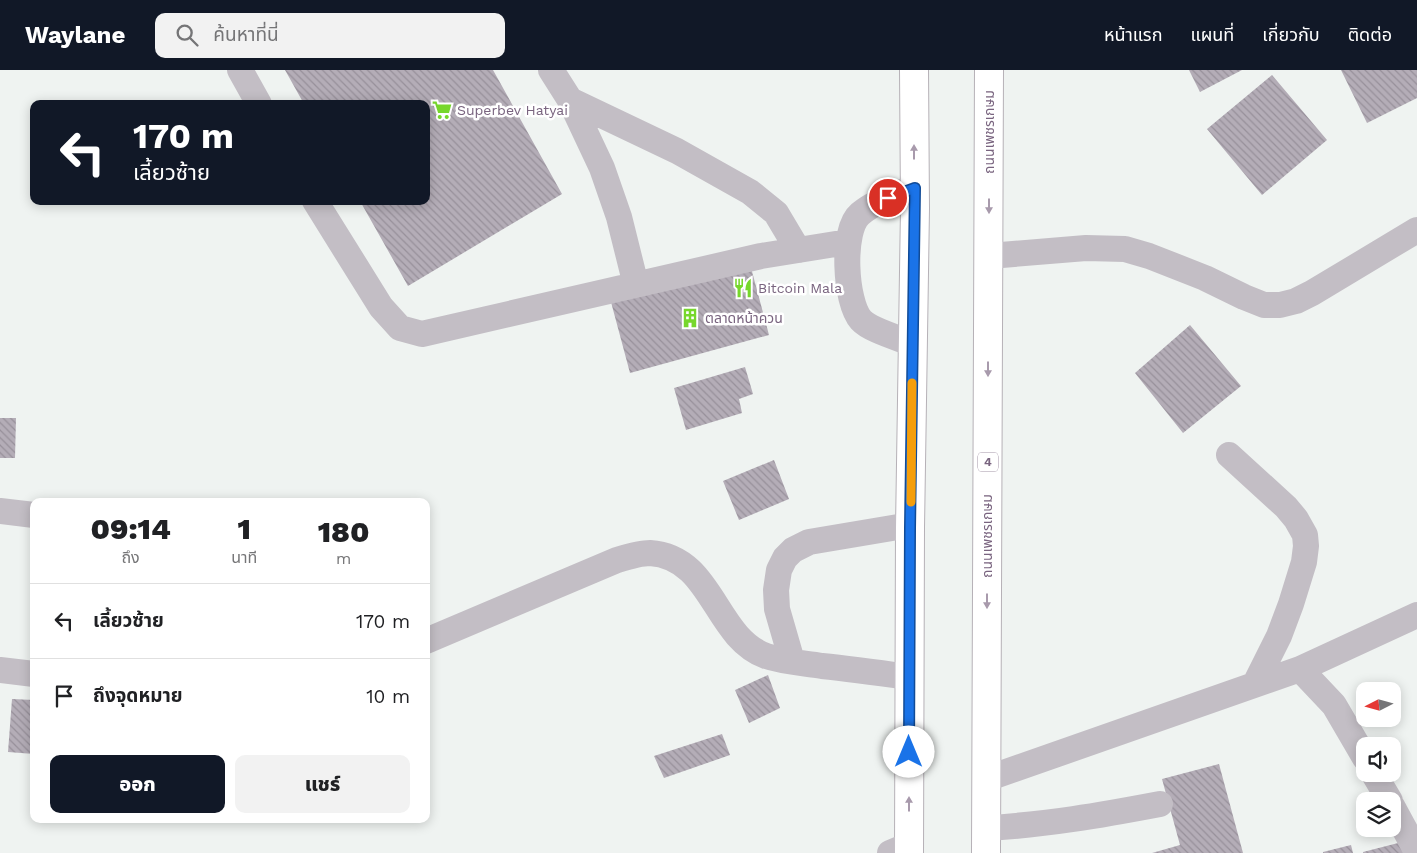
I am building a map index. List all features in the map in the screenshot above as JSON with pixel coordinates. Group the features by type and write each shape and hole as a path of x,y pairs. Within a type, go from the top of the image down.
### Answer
{"highway":[{"path":"903,850 909,677 915,188 914,70"},
{"name":"ถนนเพชรเกษม","path":"986,841 989,70"}],"street":[{"path":"240,70 257,100"},
{"path":"551,70 570,100 602,168 619,217 636,285"},
{"path":"570,100 677,151 750,192 776,213 798,250"},
{"path":"913,344 869,326 860,319 851,296 847,268 848,242 852,225 858,215 875,203 915,188"},
{"path":"317,205 380,307 400,328 422,334 761,256 848,242"},
{"path":"988,256 1086,248 1125,249 1149,256 1205,278 1264,305 1280,305 1312,294 1417,230"},
{"path":"1229,455 1286,507 1296,519 1305,535 1306,555 1291,604 1279,636 1255,684"},
{"path":"0,511 30,515"},
{"path":"792,661 777,609 776,590 779,570 785,558 793,550 809,542 910,525"},
{"path":"430,639 617,560 650,553 671,557 699,579 738,636 751,648 766,656 909,677"},
{"path":"986,780 1300,669 1417,615"},
{"path":"1300,669 1334,705 1356,743"},
{"path":"0,670 30,674"},
{"path":"986,841 1039,824 1160,804"},
{"path":"1401,823 1417,852"}],"building":[{"path":"285,70 493,70 562,194 408,286 362,205 430,205 430,100 302,100"},
{"path":"1189,70 1242,70 1200,92"},
{"path":"1341,70 1417,70 1417,98 1367,123"},
{"path":"1272,75 1327,140 1262,195 1207,129"},
{"name":"ตลาดหน้าควน","path":"750,264 769,335 630,373 611,302"},
{"path":"1190,325 1241,386 1183,433 1135,373"},
{"path":"745,367 753,394 739,399 742,413 686,430 674,388"},
{"path":"0,418 16,418 15,458 0,458"},
{"path":"774,460 789,499 739,520 723,481"},
{"path":"768,675 780,708 749,723 735,690"},
{"path":"12,699 30,700 30,754 8,752"},
{"path":"722,734 730,755 664,778 654,756"},
{"path":"1219,764 1243,853 1152,853 1180,845 1162,779"},
{"path":"1402,842 1405,853 1363,853 1363,852"},
{"path":"1351,845 1353,853 1323,853 1323,852"}],"slow traffic":[{"path":"911,502 912,383"}],"place":[{"name":"Superbev Hatyai","path":"442,110"},
{"name":"Bitcoin Mala","path":"743,288"},
{"name":"ตลาดหน้าควน","path":"690,318"}],"route":[{"path":"888,198 915,188 909,752"}]}
